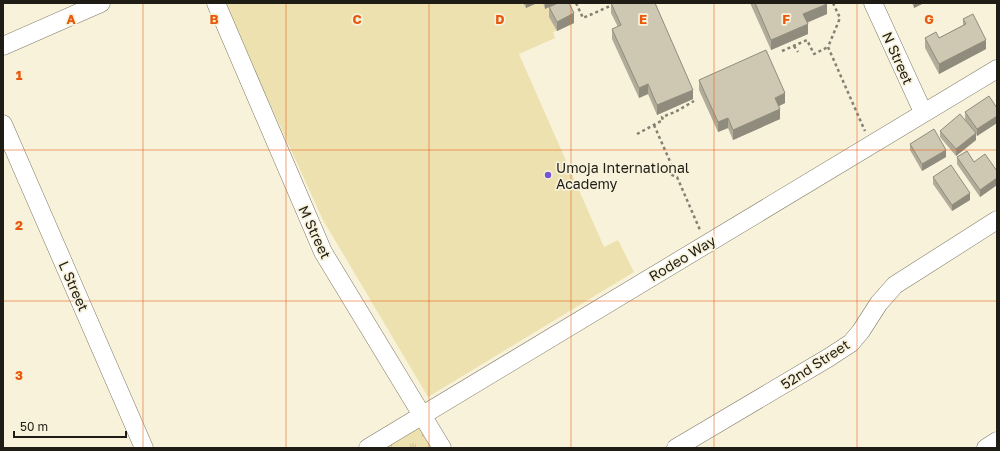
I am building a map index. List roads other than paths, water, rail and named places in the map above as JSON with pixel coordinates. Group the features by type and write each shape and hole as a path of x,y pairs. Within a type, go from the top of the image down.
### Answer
{"street":[{"path":"3,46 101,3"},
{"name":"M Street","path":"216,3 323,252 442,448"},
{"name":"N Street","path":"873,3 923,112"},
{"name":"Rodeo Way","path":"368,448 923,112 997,69"},
{"name":"L Street","path":"3,124 144,448"},
{"name":"52nd Street","path":"676,448 851,343 861,331 879,303 895,285 997,220"},
{"path":"986,448 997,441"}],"place":[{"name":"Umoja International Academy","path":"548,175"}]}
